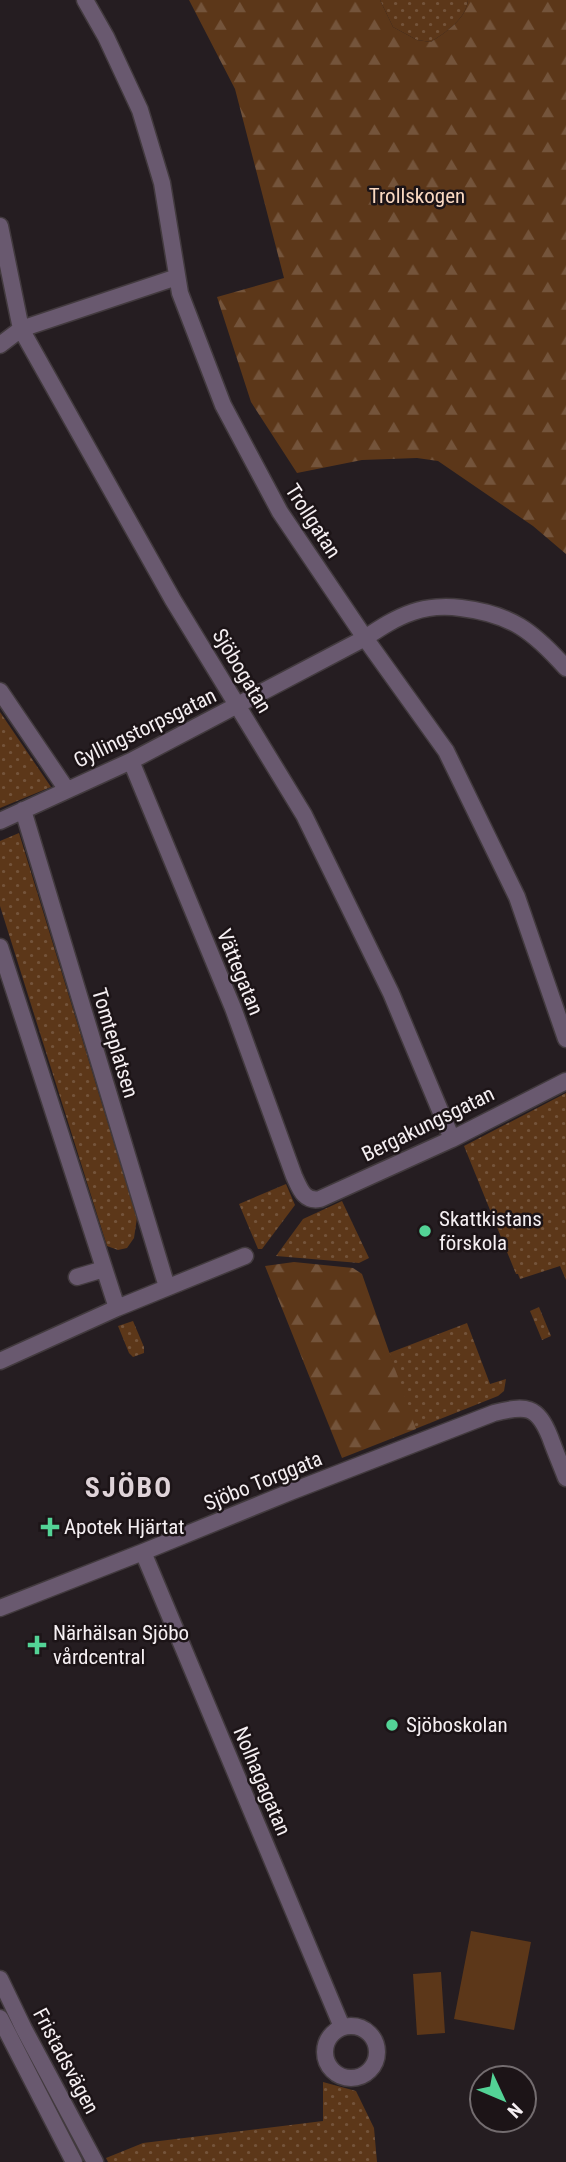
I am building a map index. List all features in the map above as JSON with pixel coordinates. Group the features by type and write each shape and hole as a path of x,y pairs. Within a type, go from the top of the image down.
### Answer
{"street":[{"name":"Trollgatan","path":"85,0 106,37 140,110 162,183 180,293 223,405 280,512 446,751 517,897 566,1040"},
{"name":"Sjöbogatan","path":"0,226 21,328 173,600 304,815 391,993 452,1139"},
{"path":"0,345 21,328 177,276"},
{"name":"Gyllingstorpsgatan","path":"0,821 131,761 415,611 449,606 487,611 519,625 545,645 566,668"},
{"path":"0,691 67,790"},
{"name":"Vättegatan","path":"131,761 233,1008 294,1176 308,1199"},
{"name":"Tomteplatsen","path":"23,810 167,1287"},
{"path":"0,947 117,1308"},
{"name":"Bergakungsgatan","path":"308,1199 320,1199 452,1139 566,1081"},
{"path":"0,1361 117,1308 245,1256"},
{"path":"77,1278 104,1269"},
{"name":"Sjöbo Torggata","path":"0,1608 494,1413 526,1409 537,1414 542,1419 566,1478"},
{"name":"Nolhagagatan","path":"143,1552 342,2027"},
{"name":"Fristadsvägen","path":"0,1979 95,2162"},
{"name":"Fristadsvägen","path":"0,2018 74,2162"}],"green space":[{"name":"Trollskogen","path":"189,0 380,0 393,27 417,40 431,42 459,19 468,0 566,0 566,554 533,526 438,461 417,458 362,460 297,473 251,402 217,297 284,278 235,89"},
{"path":"380,0 468,0 459,19 431,42 417,40 393,27"},
{"path":"0,712 51,787 0,808"},
{"path":"19,833 137,1218 134,1238 127,1248 118,1250 107,1246 0,906 0,841"},
{"path":"566,1093 566,1280 560,1266 520,1279 464,1146"},
{"path":"286,1184 295,1205 262,1249 258,1249 239,1204"},
{"path":"342,1201 369,1258 359,1263 276,1256 303,1219"},
{"path":"294,1262 353,1268 362,1274 416,1429 342,1458 265,1266"},
{"path":"539,1307 551,1336 542,1340 530,1311"},
{"path":"133,1321 144,1353 133,1357 118,1326"},
{"path":"467,1323 490,1384 506,1379 504,1391 498,1396 415,1429 389,1353"},
{"path":"471,1931 531,1942 514,2030 454,2019"},
{"path":"441,1972 445,2033 417,2035 413,1974"},
{"path":"323,2082 356,2091 374,2128 377,2162 108,2162 106,2158 143,2143 323,2121"}],"place":[{"name":"Skattkistans förskola","path":"425,1231"},
{"name":"Apotek Hjärtat","path":"50,1527"},
{"name":"Närhälsan Sjöbo vårdcentral","path":"37,1645"},
{"name":"Sjöboskolan","path":"392,1725"}],"district":[{"name":"SJÖBO","path":"129,1487"}]}
